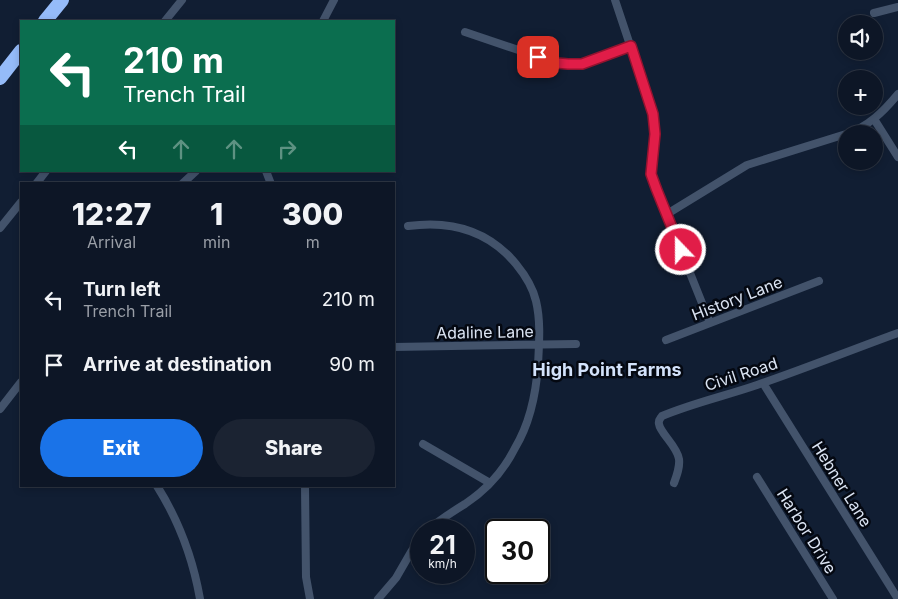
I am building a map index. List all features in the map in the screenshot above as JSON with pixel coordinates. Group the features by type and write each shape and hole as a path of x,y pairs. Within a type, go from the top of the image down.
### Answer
{"highway":[{"path":"46,20 62,0"},
{"path":"0,78 20,52"}],"street":[{"path":"166,20 182,0"},
{"path":"324,20 334,0"},
{"path":"615,0 653,114 655,134 651,174 710,323"},
{"path":"874,14 898,7"},
{"path":"466,32 557,63 568,64 582,64 631,46"},
{"path":"863,125 874,119 898,94"},
{"path":"874,119 898,157"},
{"path":"667,214 747,165 838,137"},
{"path":"38,182 45,172"},
{"path":"184,182 195,172"},
{"path":"0,228 20,203"},
{"path":"408,226 438,224 454,226 491,240 520,269 529,284 535,299 539,327 534,393 528,421 512,455 490,483 466,503 442,519"},
{"name":"History Lane","path":"666,340 819,281"},
{"name":"Civil Road","path":"674,483 679,459 659,426 659,419 662,416 763,383 898,333"},
{"name":"Adaline Lane","path":"395,347 576,344"},
{"path":"0,408 20,383"},
{"name":"Hebner Lane","path":"763,383 898,599"},
{"path":"423,444 490,483"},
{"name":"Harbor Drive","path":"757,477 833,599"},
{"path":"158,487 172,511 189,552 200,599"},
{"path":"305,487 306,577 310,599"},
{"path":"378,599 396,578 410,554"}],"district":[{"name":"High Point Farms","path":"607,370"}],"route":[{"path":"538,57 557,63 582,64 631,46 653,114 655,134 651,174 681,250"}]}
